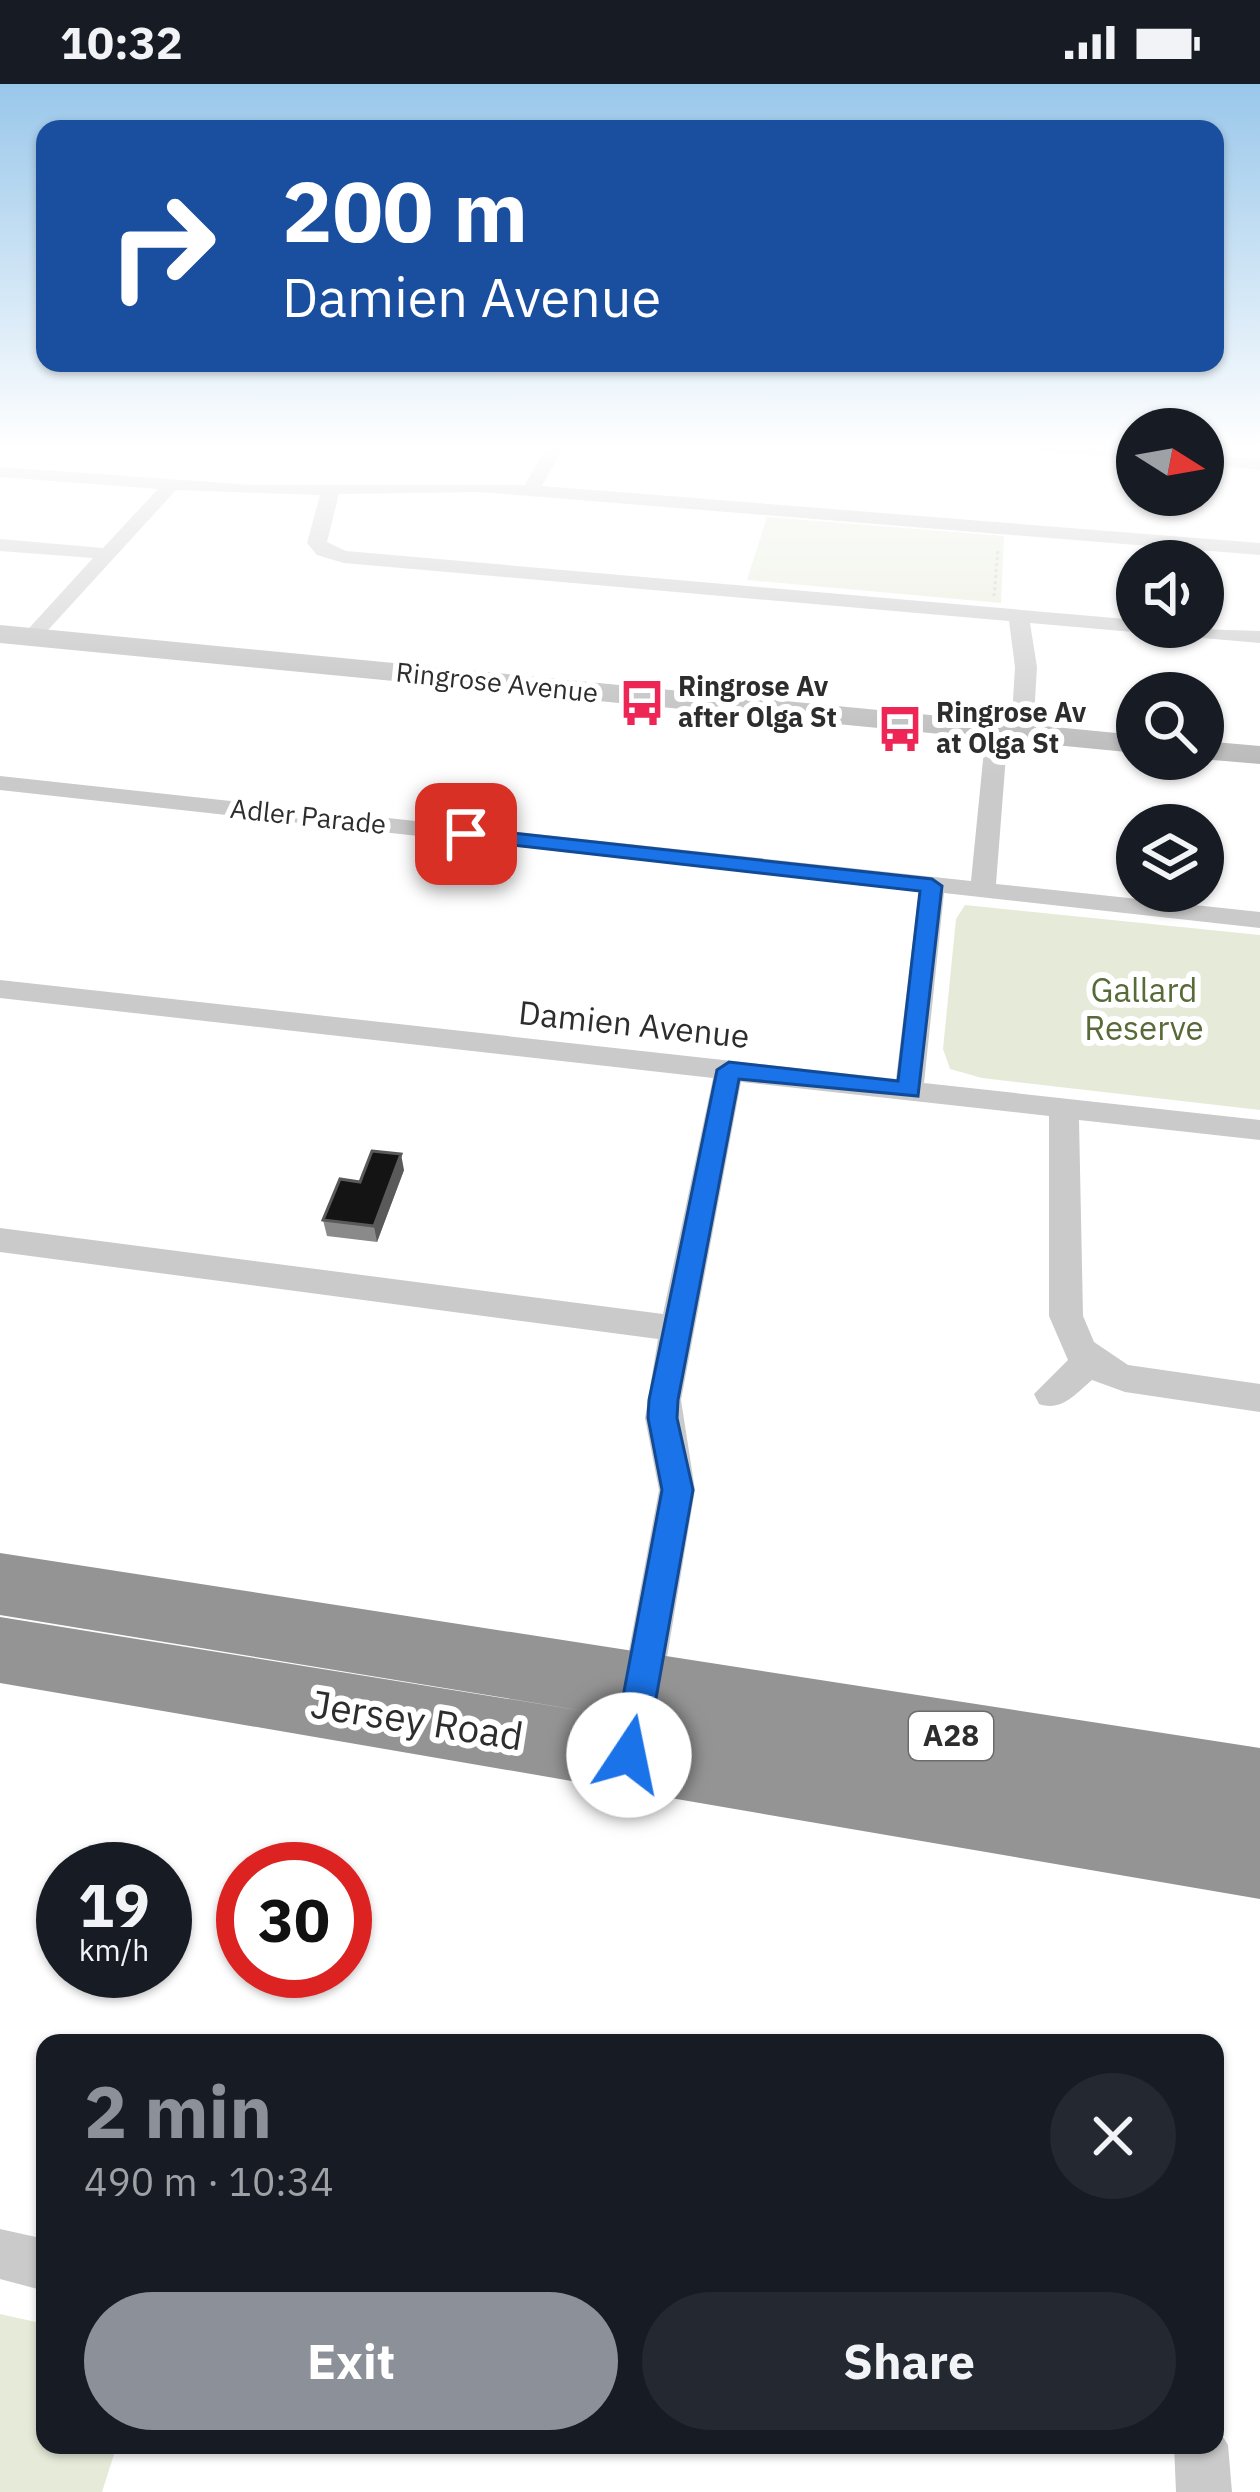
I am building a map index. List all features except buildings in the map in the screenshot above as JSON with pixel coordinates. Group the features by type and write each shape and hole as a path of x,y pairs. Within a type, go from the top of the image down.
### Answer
{"highway":[{"name":"Jersey Road","path":"0,1585 1260,1858"},
{"name":"Jersey Road","path":"0,1650 1260,1785"}],"street":[{"path":"16,636 105,557"},
{"path":"348,557 1116,624"},
{"path":"983,890 1009,732 1026,667 1019,616"},
{"path":"1224,634 1260,637"},
{"name":"Ringrose Avenue","path":"16,636 1116,742"},
{"path":"1224,752 1260,755"},
{"name":"Adler Parade","path":"0,783 1260,920"},
{"path":"909,1090 932,886"},
{"name":"Damien Avenue","path":"0,989 1260,1130"},
{"path":"635,1721 677,1490 662,1418 729,1070"},
{"path":"1064,1107 1066,1316 1073,1339 1091,1361 1140,1382 1260,1398"},
{"path":"0,1240 678,1329"},
{"path":"1051,1394 1091,1361"},
{"path":"0,2254 36,2262"},
{"path":"1202,2454 1204,2492"}],"path":[{"path":"992,614 997,557"}],"green space":[{"path":"754,557 1003,557 1001,603 747,580"},
{"name":"Gallard Reserve","path":"965,905 1260,935 1260,1110 982,1078 950,1069 943,1049 956,919"},
{"path":"0,2314 36,2322 36,2454 114,2454 102,2492 0,2492"}],"place":[{"name":"Ringrose Av after Olga St","path":"642,703"},
{"name":"Ringrose Av at Olga St","path":"900,729"}],"route":[{"path":"466,834 932,886 909,1090 729,1070 664,1400 662,1418 677,1490 629,1755"}]}
